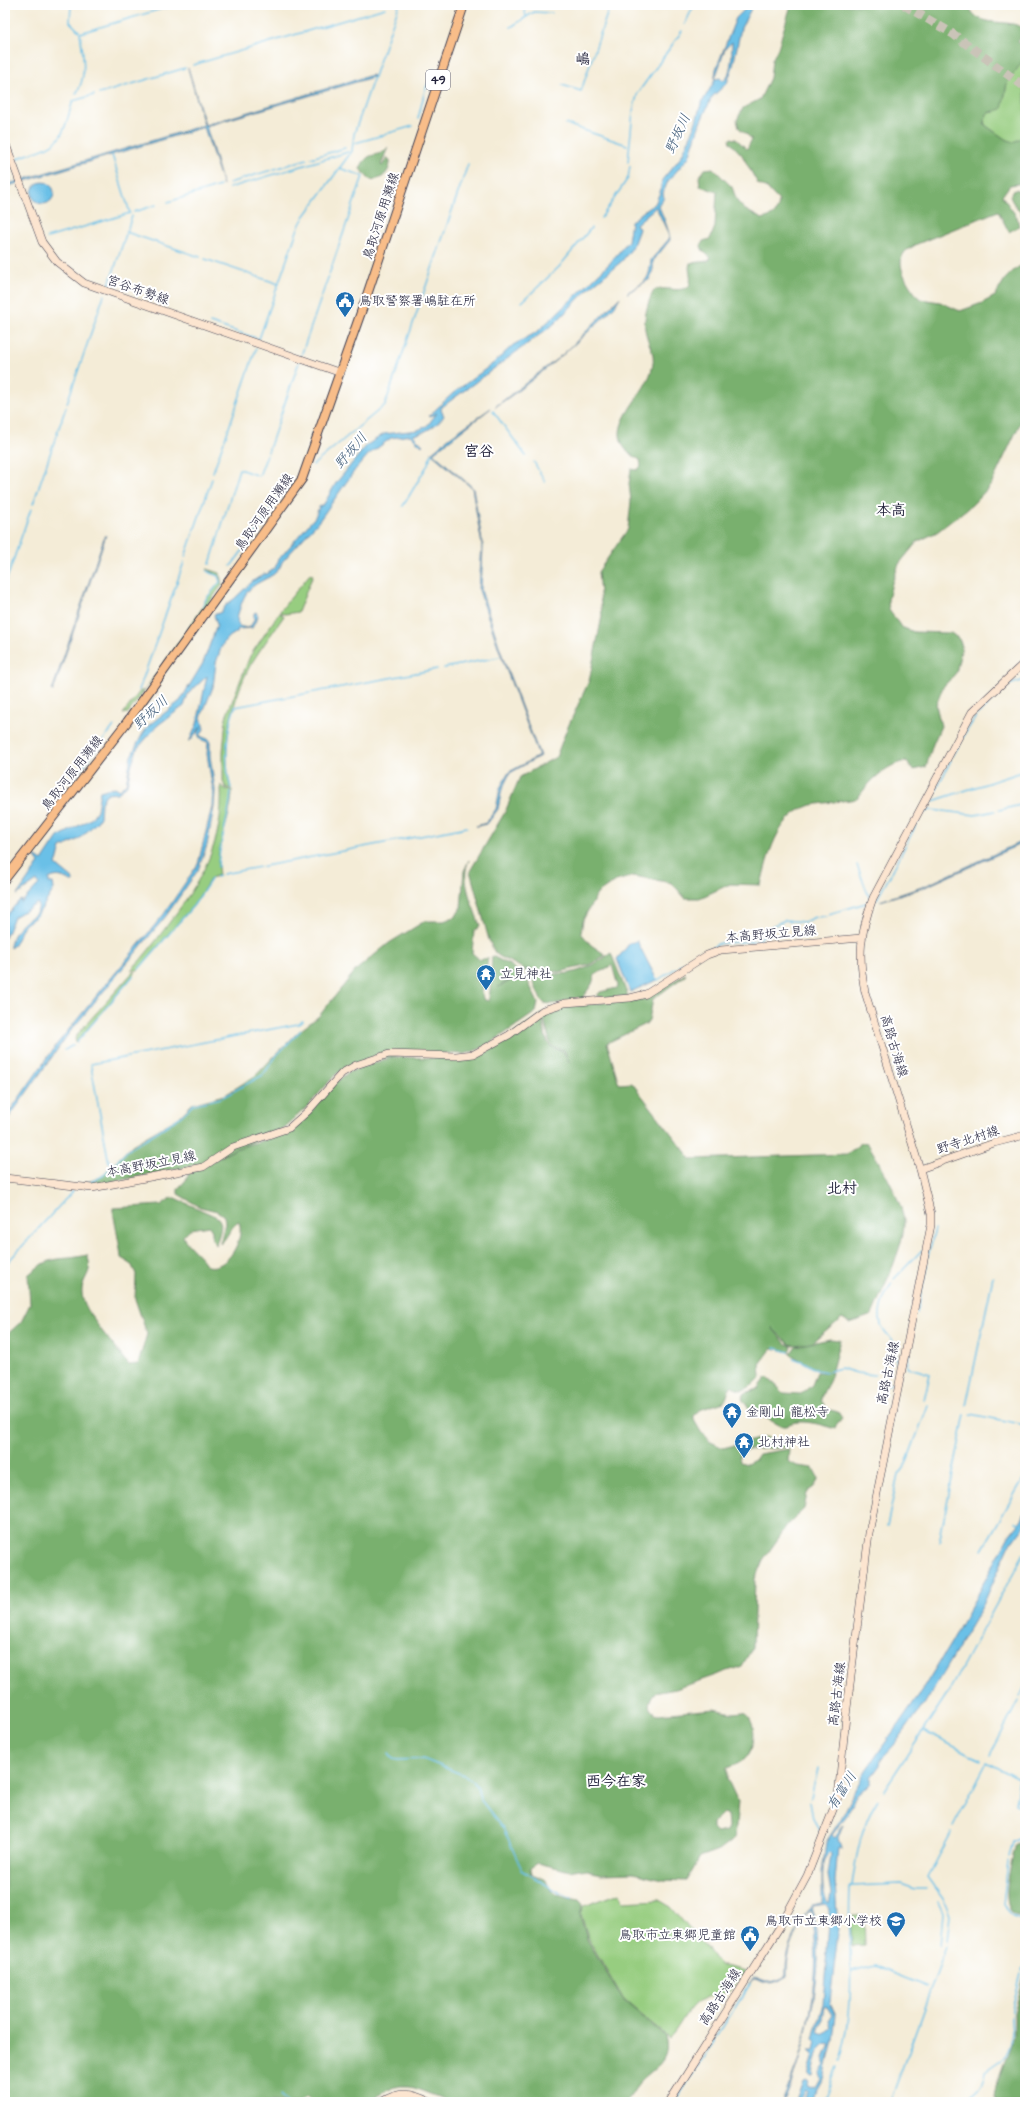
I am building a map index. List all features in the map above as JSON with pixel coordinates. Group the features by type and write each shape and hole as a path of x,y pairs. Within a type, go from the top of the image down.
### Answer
{"main road":[{"name":"鳥取河原用瀬線","path":"5,879 127,722 298,487 308,469 462,7"},
{"name":"宮谷布勢線","path":"5,142 42,242 57,262 73,276 102,291 341,373"},
{"name":"高路古海線","path":"669,2102 779,1928 807,1876 838,1797 846,1716 869,1533 931,1225 930,1208 920,1169 865,992 860,965 861,938 873,898 972,712 1025,662"},
{"name":"本高野坂立見線","path":"5,1178 92,1188 203,1167 233,1147 289,1128 308,1111 342,1073 375,1058 389,1054 456,1056 474,1054 509,1035 543,1010 565,1003 630,998 646,994 707,955 720,950 861,938"},
{"name":"野寺北村線","path":"920,1169 1025,1135"},
{"path":"381,2102 394,2094 401,2094 414,2095 430,2102"}],"green space":[{"path":"791,5 967,5 976,16 983,20 1014,24 1025,29 1018,42 1025,46 1025,58 1007,83 1002,109 988,113 984,120 985,125 1005,139 1014,142 1025,136 1025,183 1010,185 1002,196 1017,217 1019,226 1009,232 998,211 917,244 908,249 901,259 901,265 905,278 920,299 940,302 960,311 982,303 995,296 1005,279 1014,270 1025,263 1025,413 991,485 972,505 937,532 917,542 899,564 888,600 889,610 901,627 914,632 951,633 959,639 962,646 956,673 943,687 936,705 941,726 933,744 926,767 913,770 907,761 899,763 885,770 873,780 857,799 812,805 797,812 788,819 775,839 761,885 730,884 700,898 685,898 672,883 634,876 616,881 597,894 583,920 581,933 591,945 606,955 589,965 559,972 524,969 495,953 489,940 470,871 505,812 520,777 556,757 589,681 602,616 598,572 628,529 631,501 629,484 631,469 637,470 641,466 640,460 624,447 620,435 624,420 648,380 653,366 653,356 645,329 645,317 648,305 654,290 684,289 689,287 690,263 708,261 711,258 703,251 701,246 703,241 710,239 715,227 717,192 700,186 699,177 705,169 713,168 732,187 737,201 744,209 762,219 770,217 778,208 779,201 767,188 758,184 742,155 729,141 731,138 736,139 747,149 752,139 739,128 737,120 743,108 760,99 770,78 772,60 778,48"},
{"path":"1025,58 1025,136 1014,142 1005,139 985,125 984,120 988,113 995,112 1005,95 1007,83 1012,74"},
{"path":"388,147 381,165 382,166 387,158 390,160 387,172 377,179 369,179 360,169 363,163 370,156 385,151"},
{"path":"1017,189 1025,202 1025,224 1023,216 1011,200 1010,196 1013,191"},
{"path":"207,569 220,573 222,585 128,713 123,714 140,691 144,691 203,607 206,599 220,582 219,576"},
{"path":"310,574 313,575 298,612 285,614 281,613 280,611"},
{"path":"279,613 284,616 251,664 233,708 227,741 228,773 231,788 226,788 223,782 223,752 226,717 250,656"},
{"path":"221,785 225,789 232,790 229,812 219,854 219,875 211,878 194,905 138,970 131,970 179,910 200,878 208,861 219,826"},
{"path":"469,860 466,868 468,893 480,926 474,931 472,953 480,960 488,958 484,986 482,990 483,999 488,1001 489,998 492,956 510,965 525,977 510,980 498,987 512,980 526,977 538,1003 536,1012 485,1047 465,1054 410,1052 348,1066 335,1075 308,1106 284,1128 202,1164 91,1186 82,1184 101,1177 132,1145 178,1118 192,1104 225,1095 255,1076 297,1033 319,1016 356,970 389,943 425,921 444,921 456,916 461,908 464,871"},
{"path":"611,953 628,996 605,998 597,996 600,992 617,988 618,986 612,965 595,975 592,984 581,1000 551,1004 544,1003 541,1000 533,981 524,970 555,974 570,973 592,965"},
{"path":"133,972 136,972 76,1042 75,1038 81,1030"},
{"path":"685,974 686,975 653,999 649,1020 646,1024 607,1043 619,1084 632,1083 691,1159 847,1154 861,1143 868,1144 884,1171 900,1204 904,1222 897,1256 872,1315 850,1323 842,1318 812,1343 794,1345 789,1344 772,1328 786,1344 792,1346 790,1352 772,1348 760,1364 761,1377 754,1384 743,1390 739,1390 732,1385 724,1402 699,1410 694,1416 694,1420 701,1432 709,1441 723,1448 766,1437 771,1440 789,1443 790,1447 748,1450 739,1455 740,1462 747,1464 755,1460 759,1454 789,1449 788,1461 797,1466 813,1468 819,1479 814,1487 807,1492 804,1509 787,1526 763,1560 755,1579 753,1647 742,1666 676,1689 654,1693 649,1703 651,1710 658,1714 715,1709 732,1713 745,1712 749,1717 752,1723 754,1736 751,1748 742,1760 727,1768 727,1778 738,1802 735,1838 719,1850 700,1857 686,1881 662,1880 633,1873 601,1874 578,1869 570,1871 538,1863 530,1868 531,1874 546,1880 548,1886 555,1893 563,1897 580,1900 583,1905 580,1915 587,1939 623,2000 665,2036 666,2052 663,2059 660,2064 638,2084 626,2102 451,2102 409,2086 399,2086 388,2089 369,2102 313,2102 307,2097 298,2102 5,2102 5,1336 21,1322 30,1304 28,1275 50,1261 87,1255 89,1261 89,1271 83,1283 82,1293 87,1309 129,1365 138,1364 147,1334 135,1299 136,1274 131,1264 121,1258 113,1208 161,1205 171,1198 175,1198 217,1217 221,1227 216,1245 212,1239 212,1231 209,1226 190,1229 183,1236 207,1266 215,1266 222,1263 233,1252 239,1236 239,1222 233,1226 220,1244 225,1223 224,1216 217,1211 200,1207 178,1194 178,1189 186,1180 189,1173 238,1148 278,1136 294,1128 305,1119 336,1082 349,1072 392,1057 470,1059 496,1046 542,1014 546,1038 550,1046 563,1051 569,1062 564,1050 553,1047 550,1043 543,1014 557,1007 646,999","holes":["723,1813 727,1815 728,1827 726,1831 716,1833 712,1829 712,1824"]},
{"path":"830,1339 840,1340 832,1370 827,1372 817,1370 790,1354 796,1346"},
{"path":"817,1372 832,1372 821,1400 827,1409 838,1412 842,1418 835,1429 803,1422 781,1426 749,1409 742,1399 745,1393 758,1389 767,1377 784,1393 801,1394 812,1385"},
{"path":"1025,1840 1025,1918 1011,1911 1008,1905 1007,1888 1016,1845"},
{"path":"620,1893 623,1902 659,1900 671,1907 701,1943 708,1949 719,1965 746,1971 729,1992 707,1997 697,2002 686,2013 669,2038 624,2000 588,1938 581,1914 584,1906"},
{"path":"850,1916 864,1916 865,1945 852,1946"},
{"path":"1025,1973 1025,2102 997,2102 995,2097 998,2080 1014,2036 1014,2014"}],"water":[{"path":"749,5 753,5 741,28 733,66 727,83 712,97 700,123 689,157 668,181 663,193 664,198 658,205 664,217 670,240 653,261 653,269 650,279 627,293 645,281 649,273 651,260 669,239 668,233 656,207 636,224 639,229 632,248 622,261 587,290 554,324 442,407 441,410 444,416 437,423 426,431 413,435 423,445 422,446 410,435 391,438 368,455 355,470 319,521 282,562 277,571 270,577 256,584 247,592 242,601 238,615 237,620 239,626 247,628 250,627 254,620 254,613 256,612 258,616 252,628 238,629 237,632 226,639 216,663 213,687 201,717 204,729 200,736 210,740 210,756 215,790 214,807 207,845 198,870 166,916 69,1033 5,1123 5,1118 57,1044 164,914 198,864 212,807 213,790 207,754 208,742 201,740 198,734 201,727 189,742 197,724 207,676 188,694 184,706 158,725 137,749 127,785 118,793 106,794 101,803 100,817 97,822 79,839 61,848 56,865 73,879 73,882 59,877 49,879 49,883 53,883 54,889 37,916 24,925 14,945 10,948 13,938 20,926 37,913 38,903 14,917 5,938 5,917 19,901 22,900 21,903 39,884 37,881 17,895 39,863 33,855 42,861 58,837 91,819 97,810 100,791 114,787 119,790 126,784 131,756 142,735 149,725 180,701 203,663 217,625 214,615 221,612 227,604 253,581 275,568 279,559 315,517 319,507 324,504 336,483 367,445 384,434 418,430 427,426 437,413 430,417 429,416 452,394 495,362 513,345 537,332 610,263 628,241 631,222 655,204 660,192 662,180 681,157 693,131 701,104 714,82 716,69 736,18","holes":["732,42 731,63 726,79 723,81 720,78 715,79 725,49"]},
{"path":"188,68 205,125 372,75 373,77 206,126 223,185 204,127 5,187 5,185 204,125"},
{"path":"43,182 51,185 54,193 51,201 43,204 35,201 32,193 35,185"},
{"path":"620,297 615,306 570,348"},
{"path":"561,356 527,384 495,407"},
{"path":"491,408 433,453 473,488 483,546 481,590 504,661 540,756 510,773 502,789 498,809 487,824 476,826 486,823 496,809 500,788 509,772 539,756 503,661 479,590 482,545 472,488 431,453 450,437"},
{"path":"105,535 106,535 52,691"},
{"path":"1025,840 1025,842 925,887 880,901 925,886"},
{"path":"637,941 657,980 630,992 617,959 630,943"},
{"path":"1025,1510 1025,1525 1009,1546 983,1605 925,1703 895,1744 881,1759 880,1765 871,1777 871,1783 856,1797 847,1815 832,1835 835,1838 844,1824 838,1840 842,1849 838,1848 835,1881 838,1932 830,2002 836,2015 833,2041 824,2078 811,2102 803,2102 808,2093 806,2091 800,2102 796,2102 803,2082 806,2081 809,2083 807,2086 808,2088 816,2087 821,2078 819,2073 825,2065 824,2059 830,2045 822,2046 815,2061 812,2076 807,2075 813,2055 809,2051 814,2051 816,2041 814,2038 823,2003 830,1909 826,1904 812,1906 811,1908 816,1927 818,1947 815,1992 806,2036 800,2056 788,2093 782,2102 803,2043 812,2002 816,1961 814,1925 810,1910 797,1933 811,1905 822,1903 822,1871 826,1842 841,1819 866,1770 921,1692 952,1641 1010,1534 1020,1522","holes":["829,1852 831,1854 828,1875 831,1894 829,1903 826,1899 823,1886 824,1862","827,2005 833,2015 829,2021 831,2028 825,2034 820,2032 819,2028 824,2006"]},
{"path":"793,1941 788,1958 787,1976 772,1983 753,1979 749,1984 753,1978 771,1982 786,1976 788,1956"}],"waterway":[{"path":"71,5 70,22 79,31"},
{"path":"210,323 259,339 298,228 304,217 352,151 354,134 399,5"},
{"path":"524,5 526,17"},
{"path":"562,85 581,91 610,5"},
{"path":"685,24 694,5"},
{"path":"76,94 82,80 84,64 80,33 168,7"},
{"path":"193,65 385,8"},
{"path":"511,27 534,12 552,13"},
{"path":"640,90 682,31"},
{"path":"99,94 185,68"},
{"path":"418,119 425,90 434,69"},
{"path":"628,162 633,111 638,92"},
{"path":"17,159 41,150 58,140 63,131 73,101 94,95"},
{"path":"566,124 627,145"},
{"path":"389,133 413,126"},
{"path":"355,143 387,134"},
{"path":"311,158 345,148"},
{"path":"229,188 348,152"},
{"path":"47,238 130,213 112,155"},
{"path":"229,183 307,159"},
{"name":"野坂川","path":"313,465 385,405 468,164"},
{"path":"601,218 628,178 630,166"},
{"path":"301,356 363,176 339,168"},
{"path":"168,202 220,186"},
{"path":"134,212 156,205"},
{"path":"108,288 132,216"},
{"path":"522,302 559,267 591,228"},
{"path":"126,232 200,257"},
{"path":"205,259 279,284"},
{"path":"67,403 104,295"},
{"path":"225,439 256,349"},
{"path":"268,452 299,362"},
{"path":"33,504 66,407"},
{"path":"493,411 526,456"},
{"path":"213,472 224,441"},
{"path":"403,506 427,466 432,453"},
{"path":"210,564 239,469 259,476 267,455"},
{"path":"534,462 545,482"},
{"path":"185,557 212,479"},
{"path":"231,566 264,522 264,518 293,481"},
{"path":"5,584 31,509"},
{"path":"139,690 184,562"},
{"path":"203,607 206,599 220,582 218,576 207,571"},
{"path":"444,668 499,657"},
{"path":"231,788 227,769 227,748 230,726 235,707 437,669"},
{"path":"998,694 1008,685 1025,680"},
{"path":"966,732 975,718 996,696"},
{"path":"72,781 114,726"},
{"path":"953,756 965,734"},
{"path":"932,799 951,760"},
{"path":"933,801 1025,771"},
{"path":"218,867 220,848 229,810 231,791"},
{"path":"999,810 1025,804"},
{"path":"922,813 930,810 941,811"},
{"path":"943,811 975,815 995,811"},
{"path":"892,872 920,817"},
{"path":"223,874 467,827"},
{"path":"857,865 869,897"},
{"path":"877,899 891,874"},
{"path":"139,969 194,905 212,878"},
{"path":"829,914 866,903"},
{"path":"679,966 720,943 757,941 772,926 785,920 804,922 815,917 826,916"},
{"path":"656,978 658,980 676,968"},
{"path":"77,1042 133,976"},
{"path":"91,1064 298,1024 303,1021"},
{"path":"86,1184 101,1177 128,1150 180,1117 194,1104 221,1098 263,1075 277,1055 301,1030"},
{"path":"65,1050 73,1045"},
{"path":"91,1066 109,1163"},
{"path":"5,1265 73,1191"},
{"path":"928,1256 935,1229"},
{"path":"894,1279 922,1250"},
{"path":"917,1313 927,1264"},
{"path":"966,1406 993,1277"},
{"path":"892,1283 883,1300 880,1319 881,1325 895,1345 897,1364"},
{"path":"775,1348 789,1352"},
{"path":"909,1352 907,1367 930,1374 924,1400"},
{"path":"793,1358 804,1362 817,1370 827,1372 840,1368 857,1373 875,1375"},
{"path":"884,1385 893,1384"},
{"path":"887,1526 898,1475 906,1464 928,1405"},
{"path":"939,1543 965,1414"},
{"path":"971,1414 1025,1425"},
{"path":"982,1550 1025,1476"},
{"name":"有富川","path":"1015,1522 1021,1523"},
{"path":"884,1790 949,1691 1023,1555"},
{"path":"1020,1697 1025,1686"},
{"path":"990,1756 1018,1701"},
{"path":"923,1731 981,1760"},
{"path":"389,1754 393,1759 398,1760 423,1759 466,1776 473,1781 477,1786 480,1799 503,1828 522,1870 560,1893 572,1898"},
{"path":"953,1827 987,1762 1019,1779 1015,1804 1025,1807"},
{"path":"811,1797 818,1768"},
{"path":"840,2060 849,2017 851,1975 849,1910 850,1888 852,1886 855,1864 863,1830 878,1799"},
{"path":"810,1802 813,1819 819,1829"},
{"path":"947,1942 950,1915 943,1898 928,1877 951,1833"},
{"path":"1009,1858 1013,1842 1025,1836"},
{"path":"1008,1862 1003,1905 1012,1915 1025,1921"},
{"path":"852,1886 901,1884 915,1889 927,1889"},
{"path":"938,1902 943,1913 940,1947"},
{"path":"890,2102 946,1947"},
{"path":"1022,1971 1025,1962"},
{"path":"852,1972 875,1966 927,1987"},
{"path":"961,2102 978,2090 983,2082 986,2071 1003,2059 1009,2046 1012,2034 1011,2017 1021,1974"},
{"path":"675,2102 750,1984"},
{"path":"823,2102 837,2067"},
{"path":"280,2095 287,2102"}],"tunnel":[{"path":"904,5 953,34 1025,87"}],"place":[{"name":"鳥取警察署嶋駐在所","path":"345,318"},
{"name":"立見神社","path":"486,991"},
{"name":"金剛山 龍松寺","path":"732,1429"},
{"name":"北村神社","path":"744,1459"},
{"name":"鳥取市立東郷小学校","path":"896,1938"},
{"name":"鳥取市立東郷児童館","path":"750,1952"}],"district":[{"name":"嶋","path":"583,59"},
{"name":"宮谷","path":"479,451"},
{"name":"本高","path":"891,510"},
{"name":"北村","path":"842,1188"},
{"name":"西今在家","path":"616,1781"}]}
